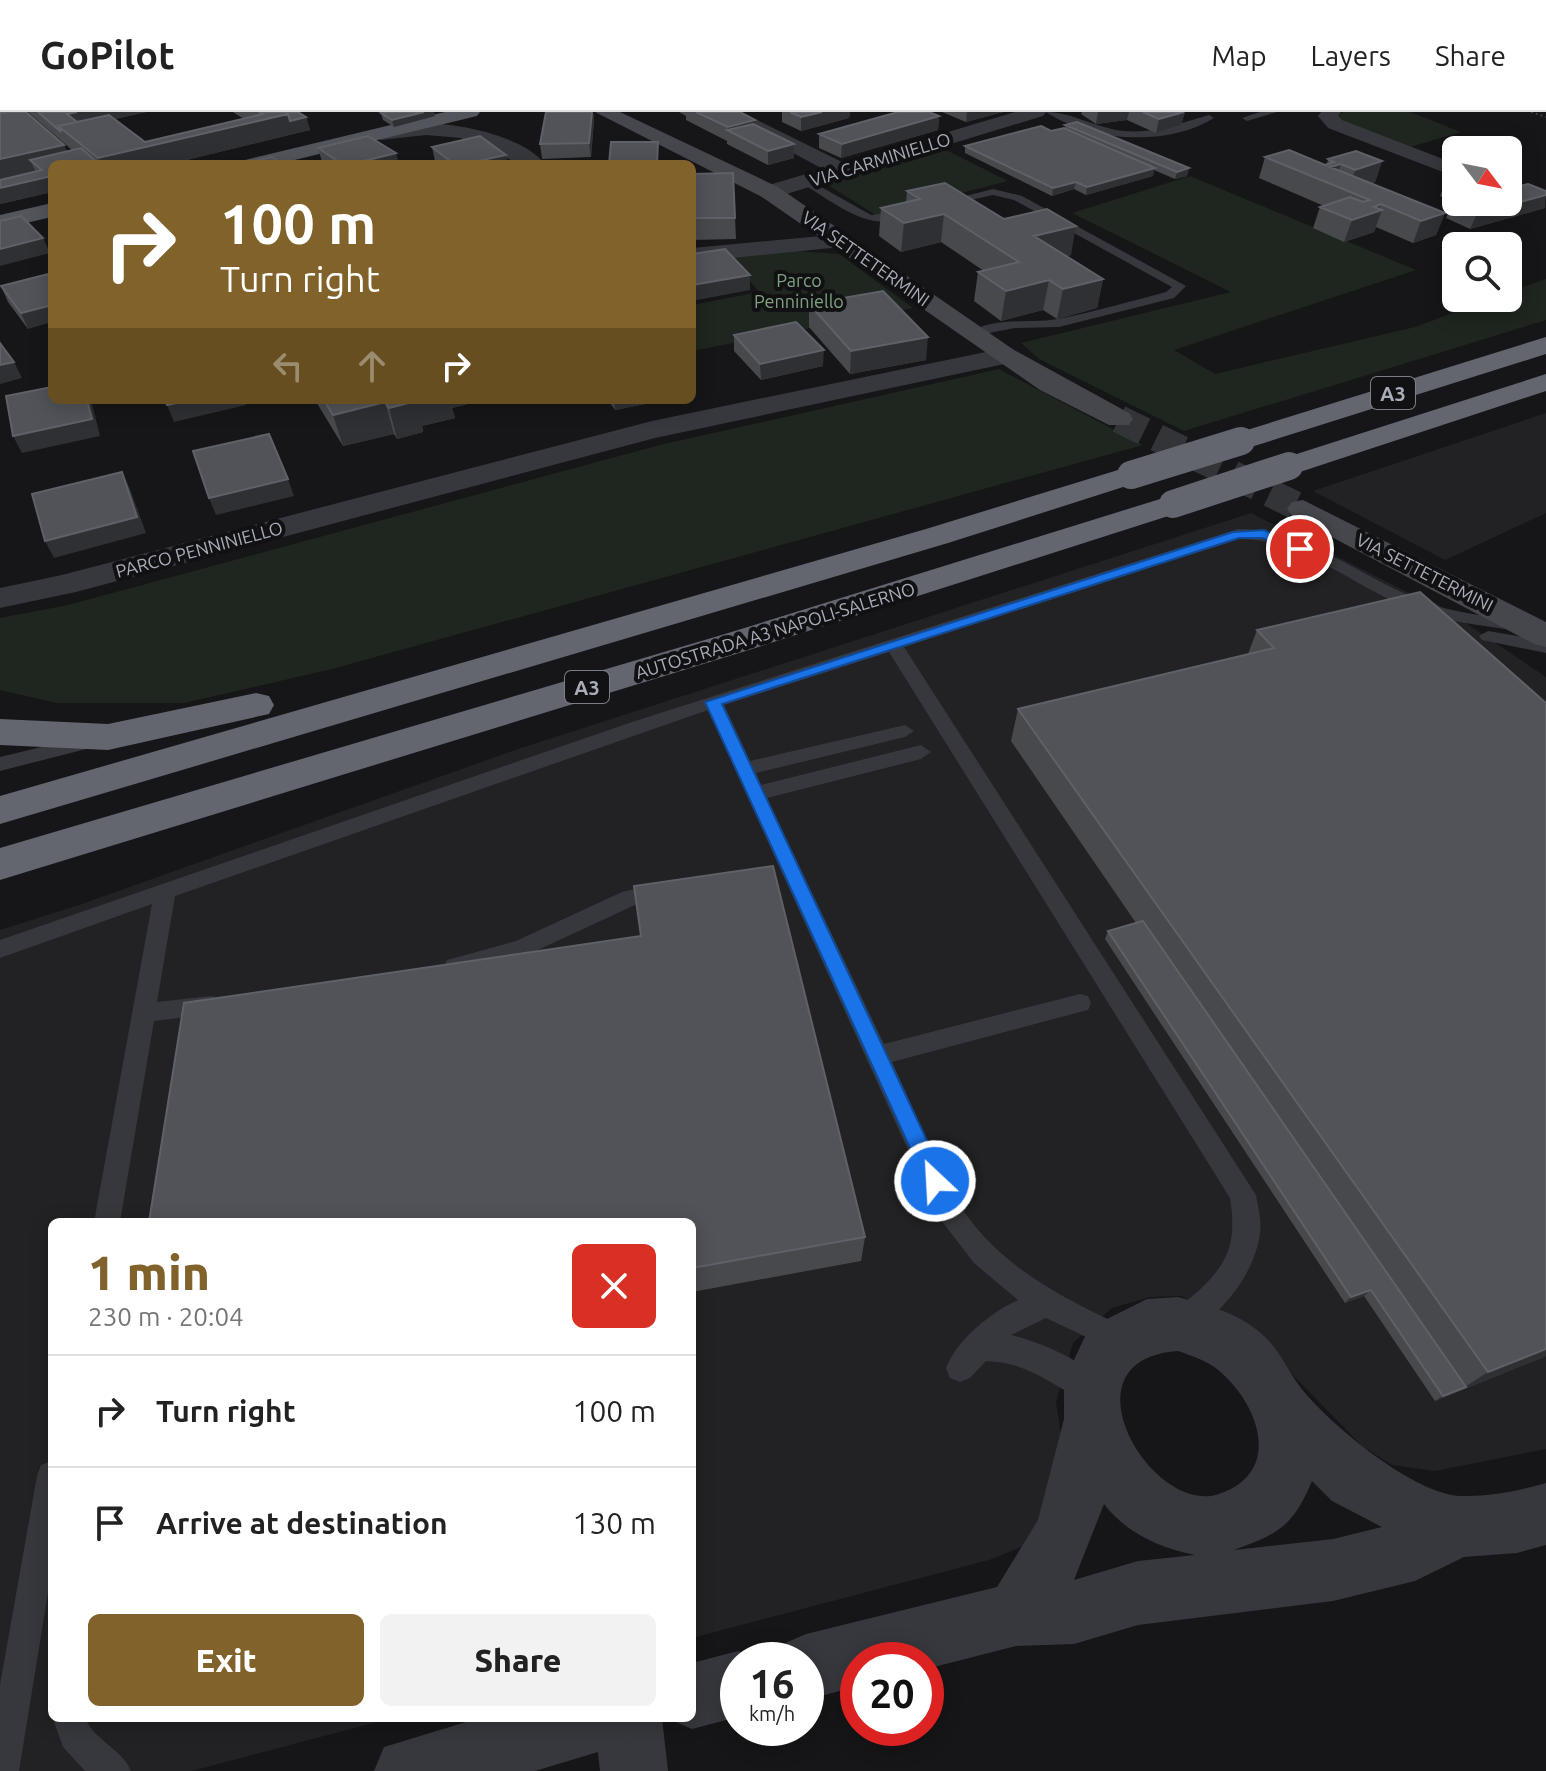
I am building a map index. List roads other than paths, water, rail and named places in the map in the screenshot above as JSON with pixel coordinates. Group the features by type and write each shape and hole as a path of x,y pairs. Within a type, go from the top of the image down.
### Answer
{"highway":[{"name":"AUTOSTRADA A3 NAPOLI-SALERNO","path":"0,810 937,536 1546,345"},
{"name":"AUTOSTRADA A3 NAPOLI-SALERNO","path":"0,864 766,633 1546,382"},
{"path":"0,732 108,737 231,712 557,621 737,577 937,536"}],"main road":[{"name":"VIA SETTETERMINI","path":"605,112 770,192 1005,356 1050,384 1119,419"},
{"path":"269,160 462,113"},
{"path":"0,222 48,211"},
{"name":"VIA SETTETERMINI","path":"1303,509 1542,637"}],"street":[{"path":"726,112 841,170"},
{"name":"VIA CARMINIELLO","path":"770,192 1036,112"},
{"path":"1331,112 1328,116 1335,124 1442,166"},
{"path":"381,134 442,129 482,134 528,160"},
{"path":"788,143 816,135"},
{"path":"696,255 843,241"},
{"name":"PARCO PENNINIELLO","path":"0,598 79,581 652,430 1005,356"},
{"path":"1016,1614 1048,1571 1067,1531 1102,1360 1121,1339 1147,1327 1178,1324 1210,1333 1239,1351 1264,1377 1281,1409 1287,1431 1284,1476 1274,1494 1260,1509 1242,1520 1212,1526 1138,1593"},
{"path":"1092,1405 1112,1471 1130,1492 1177,1521 1212,1526 1333,1570"},
{"path":"1281,1409 1353,1480 1395,1502 1458,1527"},
{"path":"824,1662 1016,1614 1074,1612 1138,1593 1333,1570 1415,1550 1458,1527 1517,1522 1546,1514"},
{"path":"696,1695 720,1689"},
{"path":"408,1771 592,1722"},
{"path":"628,1722 634,1771"}],"lane":[{"path":"1051,112 1123,137 1147,137 1209,118"},
{"path":"1247,118 1272,112"},
{"path":"807,182 868,218 879,220 982,194 1007,194 1180,286 1170,295 1059,323 1015,324 973,334"},
{"path":"0,949 713,702 1251,532 1279,539 1433,611 1542,637"},
{"path":"1441,631 1542,637"},
{"path":"894,645 1243,1195 1247,1233 1230,1275 1206,1305 1178,1324"},
{"path":"713,702 947,1207 968,1240 997,1269 1044,1305 1121,1339"},
{"path":"744,769 905,731"},
{"path":"0,764 108,737"},
{"path":"755,794 921,752"},
{"path":"760,872 789,867"},
{"path":"426,972 495,957 630,898 688,886"},
{"path":"108,1218 165,894"},
{"path":"145,1013 233,1002"},
{"path":"877,1056 1080,1003"},
{"path":"960,1368 982,1347 997,1326 1016,1312 1044,1305"},
{"path":"982,1347 1012,1346 1036,1354 1092,1405"},
{"path":"2,1771 48,1500"},
{"path":"69,1722 70,1730 93,1757 114,1771"}],"tunnel":[{"path":"1119,419 1303,509"}],"park label":[{"name":"Parco Penniniello","path":"799,290"}]}
